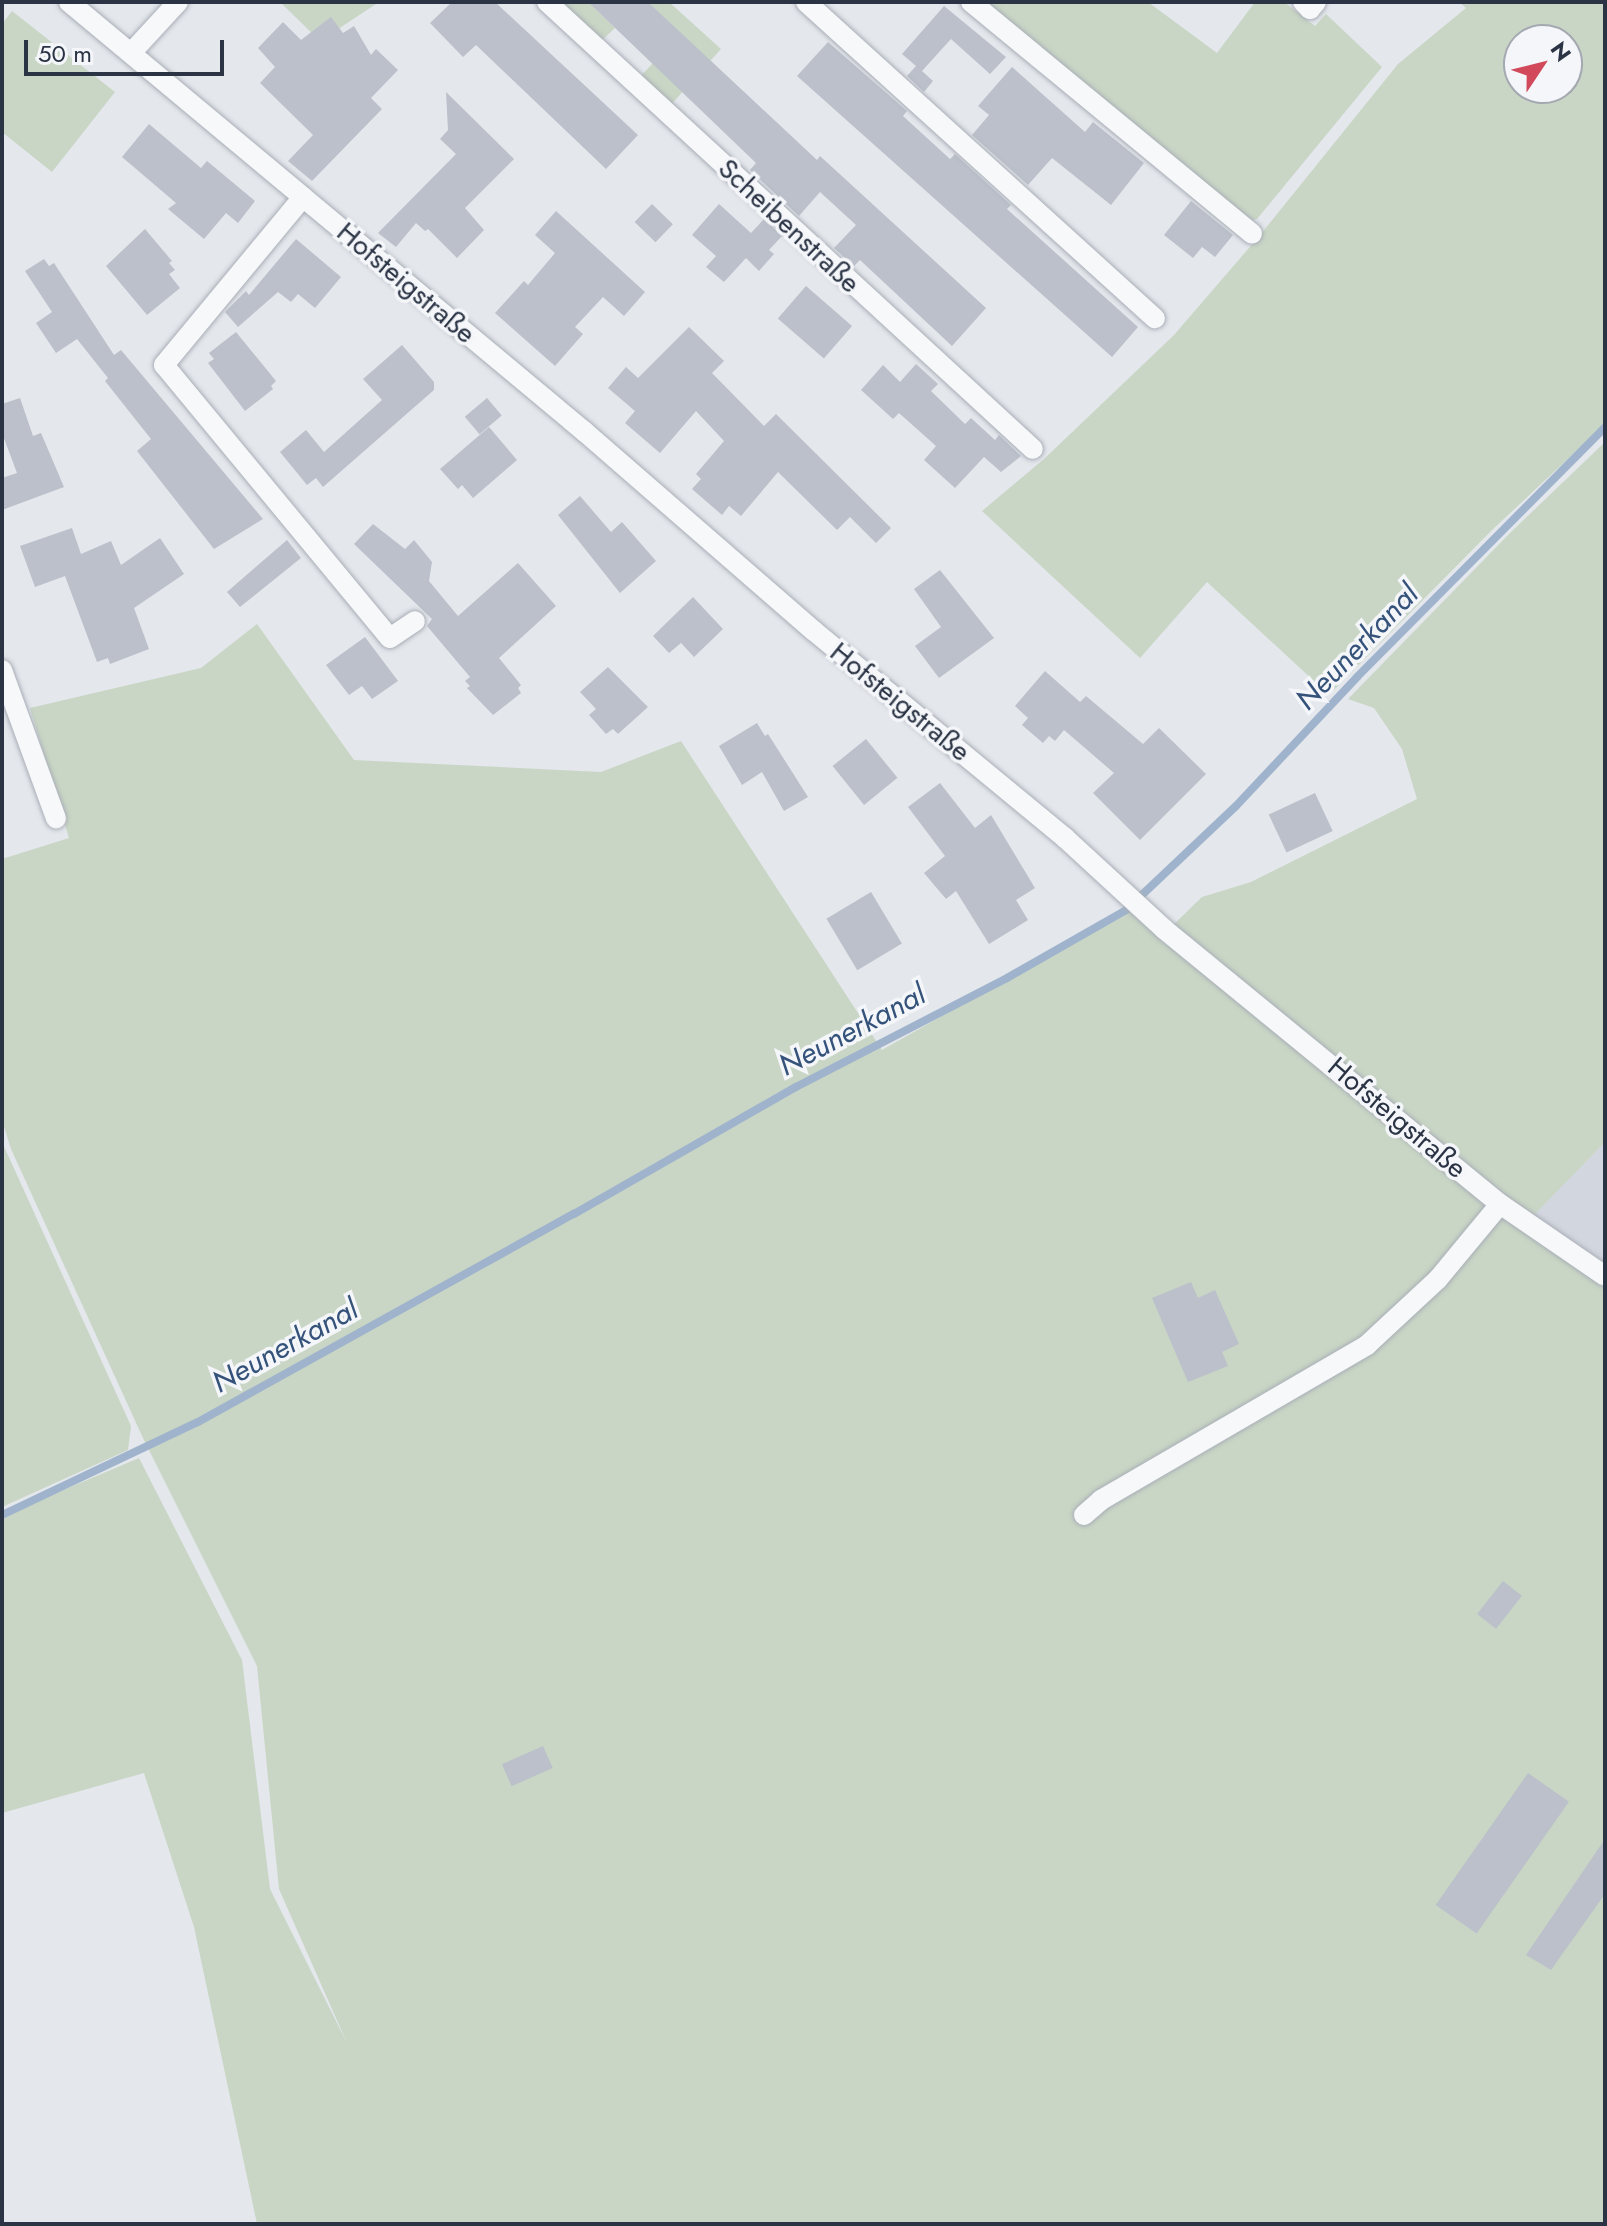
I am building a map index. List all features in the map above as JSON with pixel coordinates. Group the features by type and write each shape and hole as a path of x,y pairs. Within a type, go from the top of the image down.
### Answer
{"street":[{"name":"Hofsteigstraße","path":"69,2 1107,875 1155,921 1500,1204 1605,1276"},
{"path":"131,53 178,2"},
{"name":"Scheibenstraße","path":"547,2 1033,449"},
{"path":"806,2 1155,318"},
{"path":"971,2 1252,234"},
{"path":"1303,2 1310,9 1316,2"},
{"path":"303,197 164,365 390,638 415,621"},
{"path":"2,670 56,818"},
{"path":"1084,1515 1101,1500 1367,1345 1438,1279 1500,1204"}],"shaded area":[{"path":"1605,1142 1605,1263 1562,1238 1533,1215"}],"green space":[{"path":"280,2 379,2 320,41"},
{"path":"568,2 599,2 594,8 615,28 600,42 563,9"},
{"path":"648,2 669,2 721,49 669,107 638,79 653,63 702,54"},
{"path":"980,2 1148,2 1217,53 1255,2 1284,2 1315,26 1326,14 1382,67 1257,219 1250,221"},
{"path":"1459,2 1605,2 1605,424 1491,531 1329,695 1207,582 1140,658 982,511 1044,459 1174,335 1261,234 1398,64 1466,8"},
{"path":"12,11 115,92 52,172 2,132 2,24"},
{"path":"1605,442 1605,1142 1534,1215 1562,1238 1605,1263 1605,2224 257,2224 194,1927 144,1773 2,1813 2,1516 139,1458 242,1660 270,1889 347,2043 279,1889 257,1666 143,1438 11,1149 2,1120 2,859 69,838 30,708 201,668 257,624 354,760 601,772 681,741 882,1050 1127,911 1139,898 1173,925 1202,897 1251,882 1417,799 1402,749 1374,708 1348,699 1510,533"},
{"path":"2,1142 131,1426 128,1450 2,1507"}],"building":[{"path":"452,2 495,2 638,135 606,169 476,45 463,57 430,23"},
{"path":"588,2 648,2 817,160 820,156 986,308 952,346 860,260 854,266 834,248 856,225 820,192 799,216 750,170 756,163"},
{"path":"944,6 1006,57 990,74 951,39 922,71 933,81 924,92 907,76 916,66 902,54"},
{"path":"331,17 343,33 354,26 371,55 376,49 398,70 371,98 382,109 312,181 288,161 313,135 260,83 275,67 258,48 283,22 301,40"},
{"path":"828,42 907,111 903,116 950,159 955,154 1011,205 1007,209 1138,327 1112,357 797,76"},
{"path":"1012,67 1085,132 1093,122 1144,163 1111,205 1052,158 1028,185 972,135 989,115 978,106"},
{"path":"446,92 514,159 465,208 484,230 457,258 428,229 425,231 416,223 396,247 378,233 456,154 440,139 448,130"},
{"path":"149,124 201,168 207,161 255,201 238,223 226,213 204,239 168,209 176,203 122,157"},
{"path":"1191,201 1233,235 1215,257 1202,247 1193,258 1164,235"},
{"path":"652,204 673,224 655,242 635,222"},
{"path":"719,204 751,233 764,219 782,236 769,250 774,254 759,271 746,258 724,282 706,267 716,256 692,235"},
{"path":"556,211 645,292 624,316 603,297 575,327 583,334 555,366 495,313 524,281 528,285 555,253 535,235"},
{"path":"145,229 172,261 169,263 175,270 169,274 180,288 147,315 106,266"},
{"path":"296,239 341,277 315,308 298,294 291,302 278,292 238,327 225,312 246,291 249,295"},
{"path":"44,259 49,266 54,263 114,355 121,350 263,519 214,549 137,451 151,439 105,381 108,378 77,339 56,353 36,323 52,312 25,271"},
{"path":"806,286 852,326 824,358 778,318"},
{"path":"689,327 724,361 712,373 764,426 776,414 891,528 876,543 850,517 837,530 778,472 741,516 729,506 722,515 692,489 701,479 696,474 724,441 696,411 660,453 625,423 635,411 608,388 626,367 638,378"},
{"path":"236,332 276,381 271,386 273,389 245,411 208,363 214,359 209,353"},
{"path":"402,345 434,382 434,390 323,487 316,478 307,485 280,452 306,430 324,452 382,400 363,379"},
{"path":"916,364 938,384 931,391 965,424 971,418 995,440 999,435 1021,456 1001,472 984,457 955,488 924,460 936,446 899,413 893,419 861,390 883,365 900,382"},
{"path":"20,398 33,436 41,433 64,487 2,510 2,478 17,473 2,433 2,404"},
{"path":"487,398 502,416 480,434 465,417"},
{"path":"489,427 517,460 473,498 462,485 458,489 440,469"},
{"path":"580,496 611,532 622,522 656,561 620,593 558,515"},
{"path":"373,524 405,549 414,540 432,562 429,581 458,616 518,563 556,606 499,658 521,685 518,688 521,693 493,715 467,688 470,686 465,681 470,677 427,626 432,619 354,544"},
{"path":"72,528 81,554 111,541 121,565 160,538 184,574 134,608 149,649 110,664 108,658 97,662 65,576 35,587 20,546"},
{"path":"287,540 301,558 240,607 227,592"},
{"path":"940,570 994,638 939,678 915,646 941,627 914,589"},
{"path":"693,597 723,629 694,657 681,643 669,653 653,636"},
{"path":"365,637 398,681 372,699 362,686 349,695 326,665"},
{"path":"608,667 648,707 618,734 613,729 606,734 589,715 596,709 580,692"},
{"path":"1045,671 1080,702 1086,696 1143,744 1159,728 1206,774 1140,840 1093,793 1114,773 1064,730 1055,741 1049,736 1043,743 1022,725 1028,718 1015,706"},
{"path":"757,723 765,736 768,734 808,797 784,811 762,772 742,785 719,746"},
{"path":"866,739 897,778 864,805 833,766"},
{"path":"940,783 975,828 991,815 1035,888 1016,900 1028,920 989,944 956,891 946,899 924,873 945,856 908,807"},
{"path":"1315,793 1333,831 1287,853 1269,815"},
{"path":"871,892 902,943 857,970 826,919"},
{"path":"1191,1282 1198,1298 1215,1290 1239,1344 1222,1352 1228,1366 1188,1382 1152,1298"},
{"path":"1503,1581 1522,1596 1496,1629 1477,1614"},
{"path":"543,1746 553,1768 512,1786 502,1764"},
{"path":"1528,1773 1569,1802 1477,1934 1436,1905"},
{"path":"1605,1839 1605,1894 1551,1970 1526,1955"}],"waterway":[{"name":"Neunerkanal","path":"2,1515 198,1422 796,1087 1007,978 1126,910 1236,806 1357,677 1605,427"}]}
